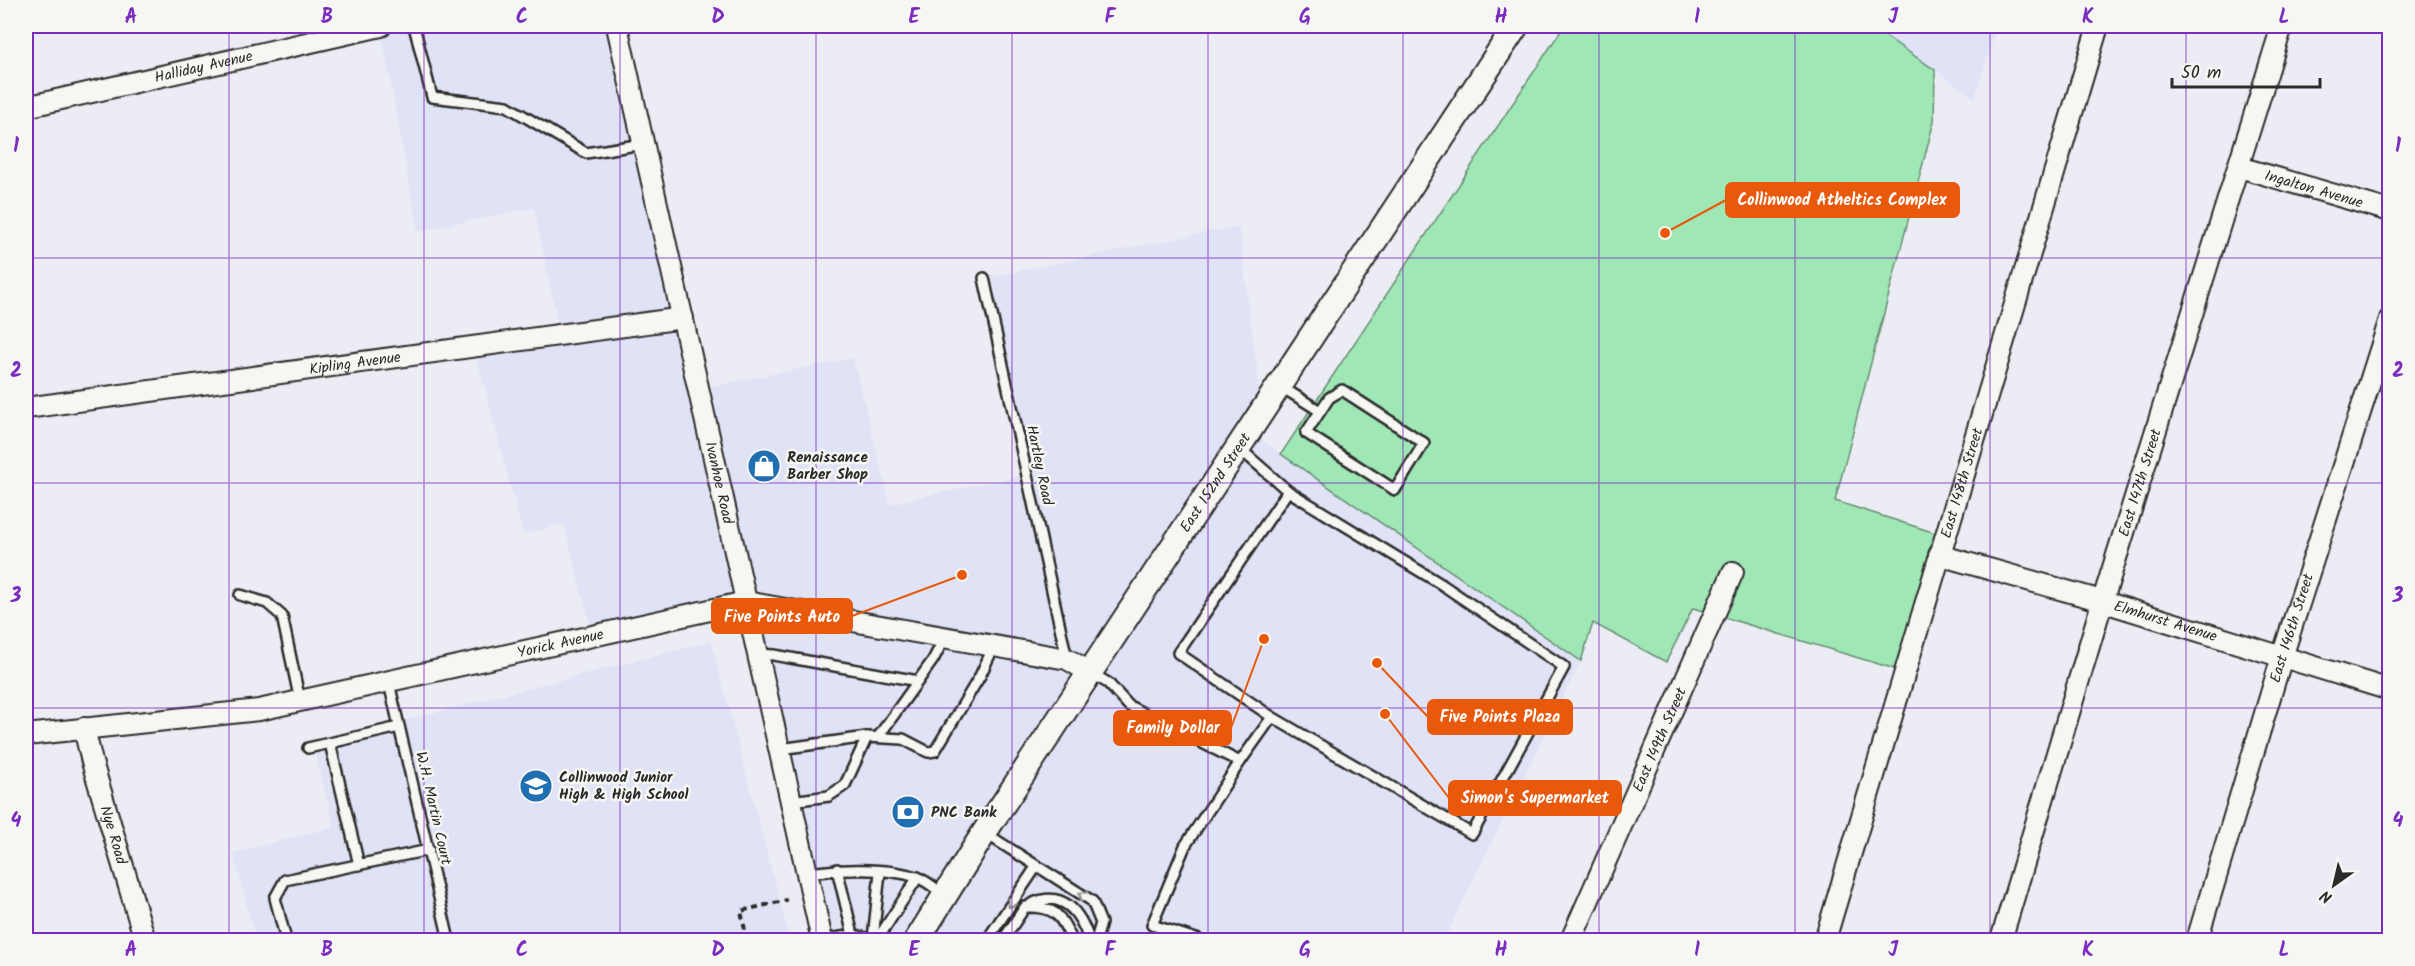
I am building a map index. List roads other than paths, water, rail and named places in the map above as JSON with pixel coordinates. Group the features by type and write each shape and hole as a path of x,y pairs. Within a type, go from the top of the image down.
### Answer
{"street":[{"name":"Halliday Avenue","path":"26,107 381,26"},
{"name":"Ivanhoe Road","path":"617,26 823,940"},
{"name":"East 152nd Street","path":"917,940 984,833 1278,384 1516,26"},
{"name":"East 148th Street","path":"1825,940 2098,26"},
{"name":"East 147th Street","path":"2001,940 2102,603 2282,26"},
{"name":"Ingalton Avenue","path":"2239,167 2390,211"},
{"name":"Kipling Avenue","path":"26,408 683,318"},
{"name":"East 146th Street","path":"2197,940 2282,657 2390,319"},
{"name":"Elmhurst Avenue","path":"1939,555 2390,690"},
{"name":"East 149th Street","path":"1571,940 1733,572"},
{"name":"Yorick Avenue","path":"26,735 259,710 746,602 1067,659 1091,672"},
{"name":"Nye Road","path":"84,728 145,940"}],"lane":[{"path":"414,26 432,97 507,106 586,153 644,144"},
{"name":"Hartley Road","path":"984,278 1067,659"},
{"path":"1278,384 1320,411"},
{"path":"1342,390 1424,443 1395,490 1306,432 1320,411 1335,392 1342,390"},
{"path":"1237,447 1288,491 1441,584 1564,667 1472,834 1272,717 1178,653 1288,491"},
{"path":"240,595 267,603 282,616 300,701"},
{"path":"878,737 945,638"},
{"path":"780,749 878,737 903,739 928,752 934,751 980,676 994,646"},
{"path":"758,654 918,681"},
{"path":"1091,672 1108,683 1129,706 1240,762"},
{"name":"W.H. Martin Court","path":"389,683 449,940"},
{"path":"1199,940 1152,925 1185,846 1272,717"},
{"path":"308,748 399,728"},
{"path":"791,801 829,796 845,785 867,737"},
{"path":"330,743 359,865"},
{"path":"984,833 1092,901 1101,923 1096,940"},
{"path":"286,940 275,898 285,880 429,850"},
{"path":"987,940 1036,867"},
{"path":"837,869 853,935"},
{"path":"807,873 837,869 918,877 946,897"},
{"path":"875,940 880,872"},
{"path":"875,940 918,877"},
{"path":"1003,940 1025,907 1045,900 1058,900 1070,906 1082,923 1089,940"},
{"path":"1025,907 1040,906 1053,909 1064,923 1072,940"},
{"path":"823,940 853,935 875,940"}],"place":[{"name":"Collinwood Atheltics Complex","path":"1665,233"},
{"name":"Renaissance Barber Shop","path":"764,466"},
{"name":"Five Points Auto","path":"962,575"},
{"name":"Family Dollar","path":"1264,639"},
{"name":"Five Points Plaza","path":"1377,663"},
{"name":"Simon's Supermarket","path":"1385,714"},
{"name":"Collinwood Junior High & High School","path":"536,786"},
{"name":"PNC Bank","path":"908,812"}]}
